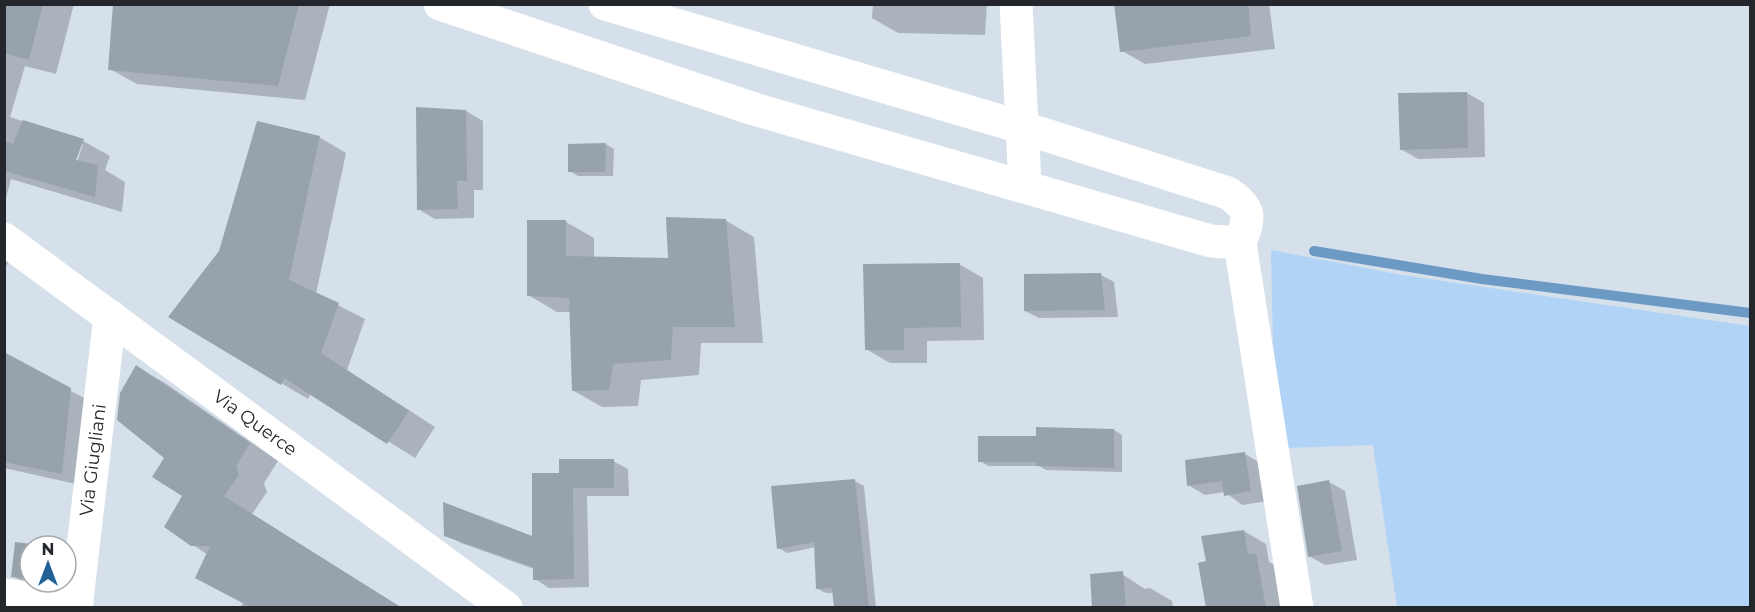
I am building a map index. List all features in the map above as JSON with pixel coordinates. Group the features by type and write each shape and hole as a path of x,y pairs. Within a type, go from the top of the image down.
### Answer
{"street":[{"path":"440,4 754,109 1025,185 1211,241 1240,243"},
{"path":"605,4 1024,128 1228,193 1244,204 1248,221 1240,243 1298,608"},
{"path":"1016,4 1024,128 1025,185"},
{"name":"Via Querce","path":"4,239 506,608"},
{"name":"Via Giugliani","path":"4,596 76,606 110,316"}],"shaded area":[{"path":"1271,250 1402,275 1750,326 1750,607 1397,607 1373,445 1287,448 1273,345"}],"building":[{"path":"4,4 43,4 29,60 4,53"},
{"path":"113,4 299,4 278,86 108,70"},
{"path":"1114,4 1248,4 1251,36 1120,52"},
{"path":"1467,92 1468,148 1400,150 1398,93"},
{"path":"416,107 466,110 467,181 457,181 458,209 417,210"},
{"path":"23,120 84,139 76,160 98,165 95,197 4,171 4,141 13,144"},
{"path":"257,121 320,136 289,280 339,303 321,353 409,411 387,444 284,378 281,385 168,317 219,251"},
{"path":"606,143 605,172 568,172 568,144"},
{"path":"666,217 726,219 735,327 673,327 671,360 613,364 609,390 572,391 569,298 527,296 527,220 566,220 566,256 668,258"},
{"path":"960,263 961,327 904,328 904,350 865,350 863,264"},
{"path":"1101,273 1105,310 1024,311 1024,274"},
{"path":"4,352 71,388 62,474 4,462"},
{"path":"136,365 250,443 236,466 239,475 224,496 402,608 252,608 195,578 210,546 191,546 164,527 182,496 152,477 164,458 117,420 120,393"},
{"path":"1036,427 1114,429 1114,468 1036,466 1036,462 978,462 978,436 1036,436"},
{"path":"1245,452 1251,491 1224,496 1222,481 1187,486 1185,460"},
{"path":"559,459 614,459 614,488 573,488 574,579 533,580 533,567 444,536 443,502 532,536 532,473 559,473"},
{"path":"855,479 869,608 834,608 832,588 816,589 814,542 777,549 771,486"},
{"path":"1329,480 1342,551 1308,557 1297,486"},
{"path":"1244,530 1248,554 1256,553 1266,608 1206,608 1198,563 1206,561 1201,536"},
{"path":"15,542 18,542 18,578 11,577"},
{"path":"1123,571 1126,608 1092,608 1090,574"}],"waterway":[{"path":"1314,251 1482,279 1750,313"}]}
